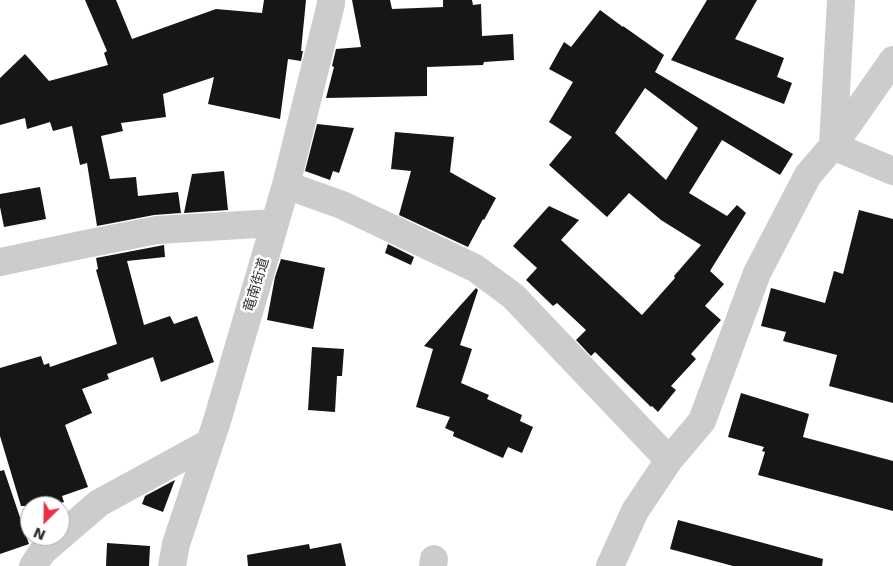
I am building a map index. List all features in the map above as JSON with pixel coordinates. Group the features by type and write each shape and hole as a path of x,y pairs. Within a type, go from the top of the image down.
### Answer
{"street":[{"name":"竜南街道","path":"172,566 176,544 216,421 286,185 331,0"},
{"path":"833,146 841,0"},
{"path":"610,566 635,511 669,460 702,421 757,273 808,175 833,146 893,60"},
{"path":"833,146 893,171"},
{"path":"286,185 342,205 475,268 512,296 669,460"},
{"path":"0,262 157,230 275,223"},
{"path":"33,566 44,551 99,503 209,443"}],"building":[{"path":"85,0 116,0 132,39 216,9 262,13 264,0 306,0 301,61 288,59 280,119 208,104 214,77 163,94 166,117 121,123 123,131 101,136 110,179 136,177 138,196 178,192 181,213 154,215 97,226 87,163 80,165 72,126 53,131 50,122 27,129 25,118 0,125 0,78 25,54 49,81 108,65 104,53 107,51"},
{"path":"352,0 390,0 392,9 443,7 443,0 472,0 473,5 481,4 482,36 513,34 514,60 484,62 483,65 427,67 427,96 326,98 334,67 332,66 336,49 361,47"},
{"path":"707,0 757,0 735,39 784,58 777,77 792,83 784,104 671,60"},
{"path":"600,10 664,55 655,72 793,154 780,175 722,140 689,193 727,216 737,205 746,213 710,271 724,284 705,306 721,320 691,354 696,359 671,386 676,390 658,412 595,352 591,356 576,340 586,330 557,303 553,306 526,280 537,268 513,246 549,206 579,220 561,240 642,315 701,245 661,220 629,193 607,217 549,165 572,137 549,122 573,82 549,69 564,42 571,47","holes":["645,88 698,128 666,180 615,133"]},
{"path":"317,124 354,128 339,173 333,171 330,180 305,171"},
{"path":"395,132 454,137 450,172 496,198 468,247 399,215 411,171 391,169"},
{"path":"224,171 228,210 184,213 192,174"},
{"path":"40,187 46,219 4,227 0,207 0,194"},
{"path":"859,210 893,219 893,403 829,386 837,355 783,341 786,332 761,326 771,288 825,303 834,271 843,274"},
{"path":"388,244 414,257 411,265 385,253"},
{"path":"164,245 165,257 127,261 144,325 170,316 174,324 197,316 214,362 161,382 153,357 107,374 109,379 82,389 92,413 65,425 88,487 62,496 20,496 20,503 0,436 0,368 41,356 44,365 49,363 50,367 117,344 96,270 98,269 96,258"},
{"path":"281,259 325,268 313,329 267,320 275,277"},
{"path":"476,288 478,290 460,345 472,349 461,383 489,395 487,399 522,415 520,421 533,427 522,453 508,447 503,458 453,436 454,432 445,428 450,417 416,407 433,349 424,346"},
{"path":"312,347 344,349 342,376 337,376 335,412 308,410"},
{"path":"741,393 809,414 803,437 893,461 893,511 758,475 765,452 762,451 764,447 728,437"},
{"path":"4,470 20,517 20,546 23,546 0,554 0,471"},
{"path":"175,480 163,512 142,504 145,496"},
{"path":"678,520 823,559 822,566 733,566 670,549"},
{"path":"107,543 150,546 149,566 106,566"},
{"path":"341,543 346,566 248,566 247,555 309,544 310,549"}]}
